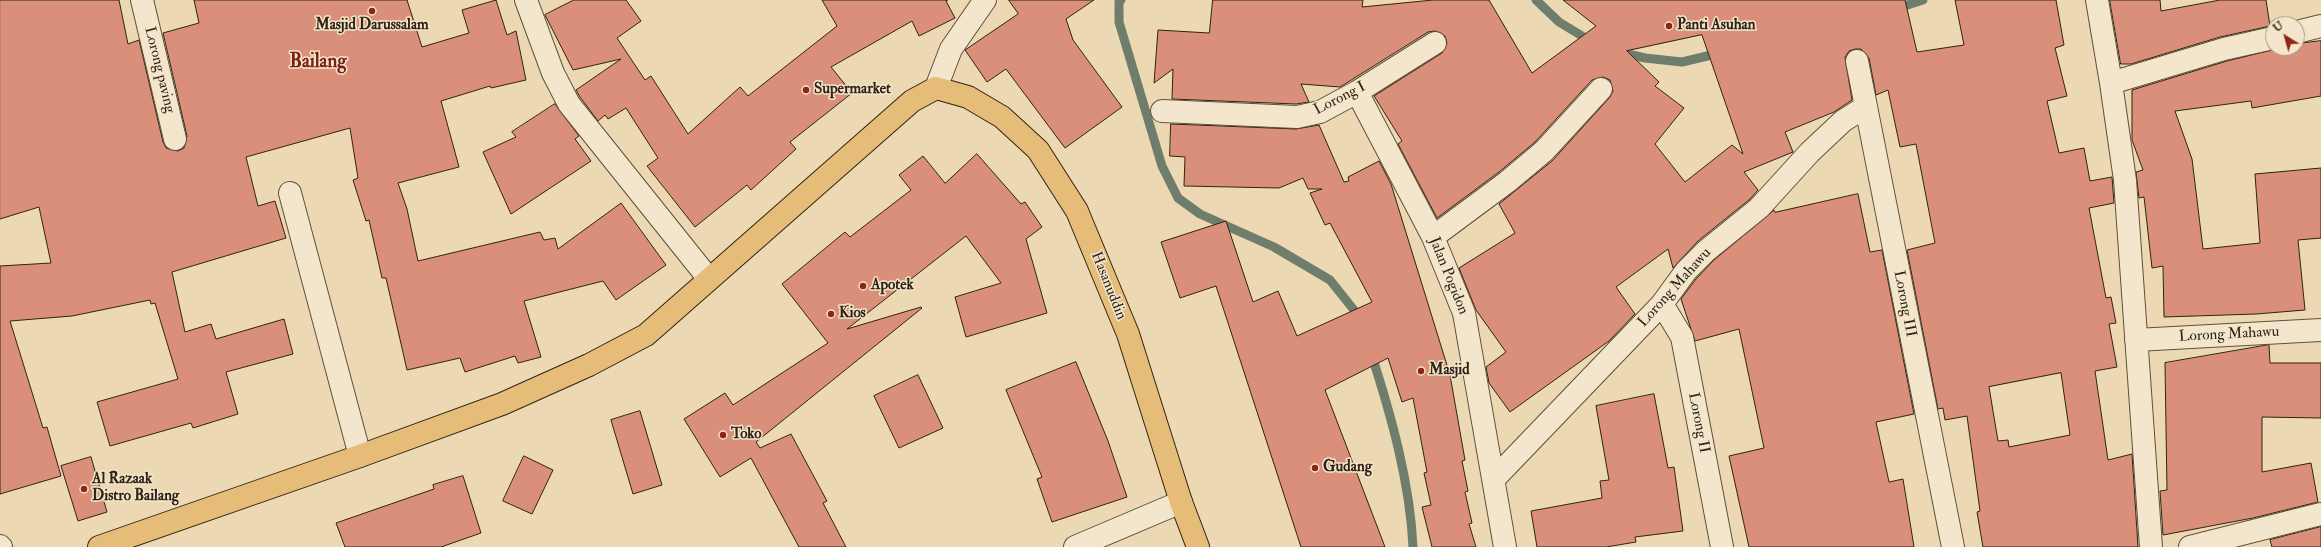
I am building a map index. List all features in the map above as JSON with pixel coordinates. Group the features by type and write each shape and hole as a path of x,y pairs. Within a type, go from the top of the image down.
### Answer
{"highway":[{"path":"99,547 360,456 502,404 589,365 646,335 680,307 709,279 912,101 936,88"},
{"name":"Hasanuddin","path":"936,88 968,98 1002,117 1038,150 1077,211 1128,334 1181,502 1198,547"}],"street":[{"name":"Lorong paving","path":"142,0 175,139"},
{"path":"526,0 552,73 569,104 709,279"},
{"path":"936,88 951,49 985,0"},
{"path":"2097,0 2125,180 2151,547"},
{"path":"2305,30 2321,26"},
{"path":"2111,83 2224,50 2265,40"},
{"name":"Lorong I","path":"1162,110 1296,117 1320,112 1357,92 1435,43"},
{"name":"Lorong III","path":"1856,61 1953,547"},
{"path":"1433,238 1507,182 1544,151 1601,89"},
{"name":"Jalan Pogidon","path":"1357,92 1433,238 1464,313 1494,479 1504,547"},
{"name":"Lorong Mahawu","path":"1494,479 1662,304 1686,272 1706,251 1759,208 1810,152 1843,121 1865,107"},
{"path":"290,193 360,456"},
{"name":"Lorong II","path":"1662,304 1682,337 1722,547"},
{"name":"Lorong Mahawu","path":"2136,340 2321,330"},
{"path":"1075,547 1181,502"},
{"path":"2190,547 2321,514"}],"building":[{"path":"0,0 119,0 128,44 139,40 163,142 166,148 178,151 184,148 187,136 163,33 199,23 194,0 407,0 422,47 469,33 462,10 496,0 507,35 516,31 526,80 491,88 490,86 441,101 459,167 398,183 407,209 418,261 540,232 544,240 555,238 558,249 621,203 666,265 616,300 603,281 524,301 541,357 518,363 515,356 465,372 460,358 407,370 386,278 382,278 369,220 366,221 353,180 358,178 350,128 246,157 258,206 275,201 286,238 172,272 185,332 211,324 216,339 284,319 293,354 226,372 238,414 193,428 191,423 110,446 97,402 178,379 155,303 151,304 150,300 72,316 10,321 43,428 47,427 61,476 0,494 0,266 51,263 39,207 0,219"},
{"path":"574,0 626,0 641,21 617,38 645,80 651,76 688,134 740,87 748,96 837,26 822,0 948,0 946,1 955,18 919,36 912,21 831,67 852,93 790,142 796,149 751,190 747,185 695,227 647,166 658,158 626,108 608,119 605,115 598,121 576,90 621,59 573,70 545,15"},
{"path":"1009,0 1094,0 1066,19 1073,40 1122,107 1065,148 1006,69 987,82 965,50 1018,14"},
{"path":"1213,0 1363,0 1362,7 1433,0 1489,0 1532,73 1596,26 1563,0 1905,0 1917,52 1964,45 1955,0 2056,0 2064,45 2055,48 2067,96 2047,101 2059,153 2084,148 2090,181 2112,177 2114,203 2089,208 2106,298 2111,297 2116,323 2109,324 2117,367 2095,371 2108,460 2132,454 2138,547 1983,547 1977,512 1980,511 1967,416 1945,420 1943,408 1938,409 1907,250 1935,243 1916,144 1900,147 1888,90 1876,95 1869,58 1861,49 1849,51 1845,57 1852,100 1834,112 1785,132 1793,152 1744,172 1758,190 1750,199 1698,241 1673,268 1668,249 1616,287 1635,314 1609,341 1510,412 1489,383 1486,367 1506,352 1476,310 1459,268 1515,233 1499,204 1552,161 1610,97 1613,91 1610,80 1603,77 1592,80 1535,142 1499,172 1437,218 1398,144 1402,141 1374,96 1442,53 1447,43 1445,36 1435,31 1428,32 1340,87 1301,84 1309,102 1296,104 1172,99 1173,69 1154,83 1158,30 1209,33","holes":["1702,35 1743,154 1732,145 1685,182 1655,144 1684,108 1655,86 1659,82 1627,51","2061,373 2070,435 2009,447 2008,440 1998,441 1989,387"]},
{"path":"2110,0 2160,0 2161,11 2220,0 2266,0 2268,16 2265,16 2265,27 2220,37 2131,64 2121,64"},
{"path":"2321,41 2321,96 2252,108 2251,101 2175,111 2192,159 2203,249 2260,243 2255,174 2321,168 2321,238 2298,240 2305,310 2256,314 2164,317 2163,266 2152,268 2144,197 2139,198 2136,172 2143,170 2132,140 2132,90 2227,61 2265,52 2265,56 2305,56 2305,43"},
{"path":"555,104 579,136 575,139 591,161 511,214 483,152 516,137 512,132"},
{"path":"1171,124 1296,129 1319,125 1344,182 1349,181 1348,177 1379,161 1391,184 1450,375 1465,460 1462,461 1468,491 1465,492 1472,523 1469,524 1476,547 1432,547 1422,507 1431,505 1424,473 1427,472 1413,398 1402,402 1388,358 1325,390 1385,547 1301,547 1216,286 1180,298 1161,242 1226,221 1253,302 1278,291 1297,336 1372,302 1330,223 1325,225 1310,193 1322,189 1308,189 1303,178 1279,188 1184,186 1185,157 1170,156"},
{"path":"977,154 1021,204 1025,202 1042,227 1026,239 1047,313 966,337 955,297 1001,283 966,236 847,329 921,307 922,308 756,442 760,448 791,434 827,501 823,503 846,547 799,547 751,458 720,477 684,419 725,393 733,405 828,343 782,284 845,232 850,237 911,190 899,175 923,156 945,183"},
{"path":"1858,194 1870,252 1882,250 1914,414 1876,422 1889,482 1903,479 1914,547 1749,547 1729,456 1764,448 1739,329 1695,341 1681,299 1696,279 1714,260 1774,210 1775,212"},
{"path":"2269,345 2270,363 2321,363 2321,418 2262,417 2262,472 2311,463 2318,502 2253,518 2163,535 2160,491 2167,490 2165,363"},
{"path":"1076,362 1108,441 1127,497 1052,522 1037,479 1042,477 1006,390"},
{"path":"918,375 943,428 899,448 874,396"},
{"path":"1654,394 1668,468 1674,467 1683,531 1635,537 1636,542 1606,547 1537,547 1531,511 1602,498 1600,481 1609,480 1596,406"},
{"path":"640,411 662,485 633,494 611,420"},
{"path":"524,456 553,470 532,514 503,501"},
{"name":"Al Razaak Distro Bailang","path":"91,457 107,512 78,521 61,466"},
{"path":"463,476 481,533 441,547 345,547 336,523 434,489 433,485"},
{"path":"2321,527 2321,547 2272,547 2270,540"}],"waterway":[{"path":"1121,0 1119,2 1119,22 1162,166 1178,198 1200,214 1274,247 1330,280 1358,315 1360,320"},
{"path":"1536,0 1559,22 1592,42"},
{"path":"1895,9 1923,0"},
{"path":"1619,52 1645,58 1682,62 1720,53"},
{"path":"1371,353 1386,400 1404,473 1413,547"}],"place":[{"name":"Masjid Darussalam","path":"372,11"},
{"name":"Panti Asuhan","path":"1669,26"},
{"name":"Supermarket","path":"806,90"},
{"name":"Apotek","path":"863,286"},
{"name":"Kios","path":"831,314"},
{"name":"Masjid","path":"1421,371"},
{"name":"Toko","path":"723,435"},
{"name":"Gudang","path":"1315,468"},
{"name":"Al Razaak Distro Bailang","path":"84,489"}],"district":[{"name":"Bailang","path":"318,63"}]}
